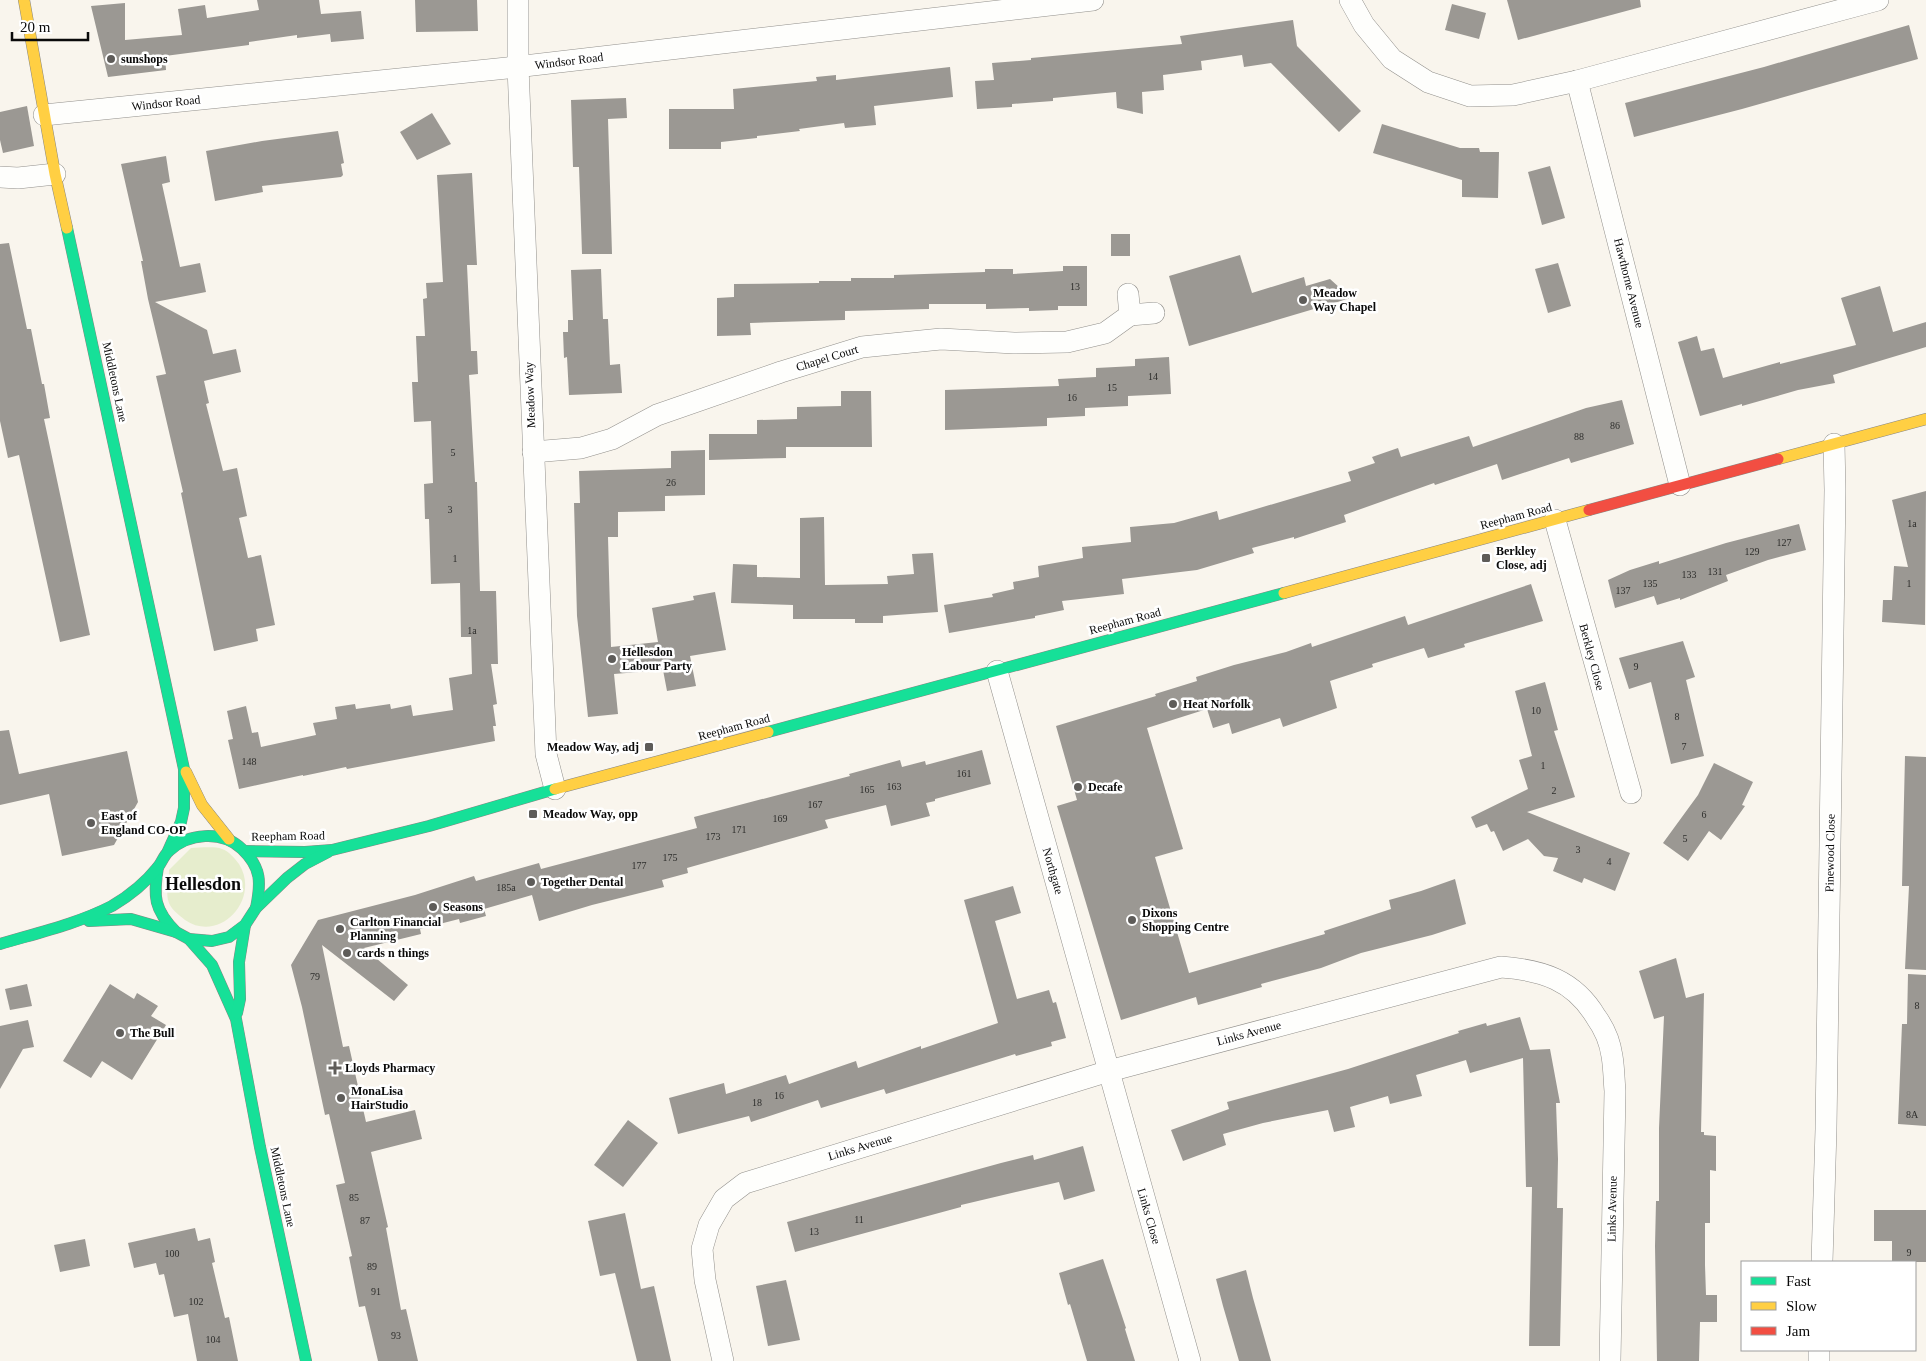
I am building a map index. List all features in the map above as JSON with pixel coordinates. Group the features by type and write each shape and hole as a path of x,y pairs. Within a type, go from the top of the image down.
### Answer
{"street":[{"name":"Middletons Lane","path":"24,0 55,174 184,768 184,808 181,822 168,852"},
{"name":"Meadow Way","path":"518,0 518,67 532,452 546,754 555,790"},
{"name":"Windsor Road","path":"44,115 518,67 1093,0"},
{"path":"1350,0 1364,25 1392,59 1428,82 1470,96 1514,95 1577,81 1878,0"},
{"name":"Hawthorne Avenue","path":"1577,81 1680,485"},
{"path":"0,177 18,178 55,174"},
{"name":"Chapel Court","path":"532,452 581,448 612,439 657,415 781,372 862,347 940,339 1014,343 1068,342 1105,333 1129,305 1154,313"},
{"name":"Reepham Road","path":"245,851 305,852 332,850 429,826 555,790 997,672 1156,627 1926,419"},
{"name":"Pinewood Close","path":"1822,1261 1826,1109 1835,490 1834,444"},
{"name":"Berkley Close","path":"1555,520 1631,793"},
{"name":"Northgate","path":"997,672 1109,1071"},
{"name":"Middletons Lane","path":"184,768 202,804 228,839"},
{"name":"Reepham Road","path":"0,944 75,922 109,907 127,897 158,867 168,852 185,839 207,835 228,839 245,851 256,867 260,885 256,908"},
{"name":"Reepham Road","path":"75,922 131,920 176,932 189,939 212,942 229,937 245,926 256,908 287,878 305,864 332,850"},
{"name":"Reepham Road","path":"158,867 153,889 156,905 164,921 176,932"},
{"name":"Middletons Lane","path":"236,1019 240,999 239,962 245,926"},
{"name":"Middletons Lane","path":"189,939 212,965 236,1019 260,1147 306,1361"},
{"name":"Links Avenue","path":"723,1361 705,1280 702,1249 709,1225 724,1200 745,1183 1109,1071 1501,966 1521,968 1544,974 1569,985 1588,1003 1604,1029 1612,1054 1614,1091 1610,1361"},
{"name":"Links Close","path":"1109,1071 1190,1361"}],"green space":[{"path":"191,848 219,848 225,850 239,864 244,877 245,891 241,903 233,914 223,922 211,926 198,926 185,920 169,903 167,889 169,870"}],"building":[{"path":"257,0 319,0 321,14 361,11 364,39 331,42 330,34 297,38 297,35 249,42 249,45 165,56 166,70 108,77 91,6 125,3 125,40 182,35 178,9 205,5 207,18 259,10"},
{"path":"415,0 477,0 478,31 416,32"},
{"path":"1507,0 1640,0 1641,7 1518,40"},
{"path":"1452,4 1486,13 1479,39 1445,30"},
{"path":"1293,20 1297,46 1361,111 1339,132 1271,63 1244,67 1242,55 1201,61 1202,70 1163,75 1164,90 1142,92 1143,114 1117,108 1116,92 1053,98 1053,101 1012,104 1012,107 977,109 975,81 994,80 992,63 1182,44 1180,36"},
{"path":"1909,25 1918,59 1742,109 1634,137 1625,103 1764,67"},
{"path":"950,67 953,97 874,106 876,125 845,128 844,123 799,129 800,131 721,142 721,149 669,149 669,109 734,109 733,89 817,81 816,77 836,75 836,80"},
{"path":"626,98 627,118 608,119 612,254 582,254 579,167 573,167 571,100"},
{"path":"27,106 34,146 3,153 0,140 0,112"},
{"path":"432,113 451,144 417,160 400,132"},
{"path":"1382,124 1460,148 1479,148 1480,152 1499,152 1498,198 1462,197 1462,180 1373,153"},
{"path":"338,131 344,163 341,164 343,175 341,177 262,186 263,192 215,201 206,151"},
{"path":"166,156 170,182 162,184 180,267 200,263 206,292 155,302 207,330 213,354 236,349 241,372 204,381 209,403 206,404 223,471 237,468 247,516 239,518 248,558 261,555 275,625 256,629 258,641 214,651 181,493 183,492 156,376 166,374 148,299 141,261 143,261 121,164"},
{"path":"1550,166 1565,218 1542,225 1528,172"},
{"path":"472,173 477,265 467,265 471,351 477,351 478,374 469,375 475,482 477,482 480,591 496,591 498,664 491,664 497,704 493,705 496,726 493,726 495,741 347,769 346,767 303,775 239,789 228,740 233,739 227,711 246,706 252,733 258,732 261,747 316,735 313,723 337,719 335,707 355,704 356,709 390,704 391,709 411,705 413,716 453,710 449,678 472,674 471,637 461,637 460,583 431,584 429,519 425,519 424,484 433,483 431,421 414,422 412,382 418,382 416,336 425,336 423,299 427,298 426,283 443,282 437,175"},
{"path":"1111,234 1130,234 1130,256 1111,256"},
{"path":"9,243 27,329 31,329 42,384 44,384 50,418 44,419 90,635 60,642 19,455 8,458 0,421 0,244"},
{"name":"Meadow Way Chapel","path":"1240,255 1252,293 1304,277 1306,286 1330,279 1351,298 1189,346 1169,276"},
{"path":"1558,263 1571,306 1548,313 1535,269"},
{"path":"1063,266 1087,266 1087,306 1058,306 1058,310 1029,311 1029,308 986,309 986,304 929,304 929,309 845,311 845,320 750,323 751,335 717,336 717,298 734,297 734,284 819,283 819,281 851,281 851,278 894,278 894,275 985,272 985,269 1013,269 1013,274 1063,271"},
{"path":"601,269 603,319 608,319 610,365 620,364 622,393 569,395 567,357 564,358 563,332 568,332 568,320 573,320 571,270"},
{"path":"1880,286 1893,332 1926,322 1926,347 1833,375 1835,383 1798,390 1700,416 1678,342 1697,336 1701,351 1714,348 1723,378 1780,362 1780,364 1856,345 1841,298"},
{"path":"1169,357 1171,394 1128,396 1128,406 1085,408 1085,416 1047,418 1047,426 945,430 945,390 1059,386 1058,379 1096,377 1096,368 1135,366 1135,359"},
{"path":"841,391 871,391 872,447 786,447 786,458 709,460 709,434 757,434 757,420 797,419 797,407 841,406"},
{"path":"1622,400 1634,444 1571,463 1569,458 1502,480 1497,464 1435,485 1434,483 1344,515 1346,522 1294,539 1294,537 1252,548 1254,553 1197,570 1122,579 1124,594 1062,601 1064,610 1035,616 1035,618 949,633 944,605 993,597 992,594 1014,589 1013,582 1039,577 1038,566 1083,558 1082,547 1131,542 1130,527 1174,523 1217,511 1219,520 1351,481 1348,472 1375,463 1372,457 1398,448 1401,457 1469,436 1473,447 1586,408"},
{"path":"705,450 705,495 665,496 665,511 618,512 618,537 608,537 611,647 658,642 652,608 694,600 693,596 715,592 726,650 690,656 696,686 667,691 663,670 614,674 618,714 588,717 577,616 574,503 580,503 579,471 671,468 671,451"},
{"path":"1926,491 1925,625 1882,622 1883,600 1892,600 1894,566 1908,567 1892,500"},
{"path":"824,517 825,585 888,584 887,576 914,574 912,554 933,553 938,612 883,616 883,623 855,623 855,619 793,619 793,605 731,603 733,564 757,565 757,577 800,578 800,518"},
{"path":"1799,524 1806,550 1768,560 1726,575 1728,581 1680,600 1680,598 1657,605 1654,596 1615,608 1608,580 1630,570 1659,561 1659,564 1726,543"},
{"path":"1531,584 1543,621 1464,644 1465,647 1428,658 1424,648 1372,664 1373,667 1330,681 1337,708 1283,727 1280,718 1232,734 1229,723 1213,728 1207,709 1147,728 1183,849 1155,857 1189,973 1325,934 1324,931 1391,909 1389,900 1455,879 1466,924 1432,935 1361,953 1321,968 1261,984 1262,987 1198,1005 1196,997 1121,1020 1057,806 1077,800 1056,726 1156,696 1155,694 1197,681 1196,677 1234,665 1286,652 1311,643 1312,647 1405,616 1408,625"},
{"path":"1683,641 1695,677 1686,680 1704,756 1671,764 1651,682 1629,689 1619,658"},
{"path":"1545,682 1558,730 1554,731 1575,797 1527,812 1630,853 1615,891 1584,878 1582,883 1553,871 1558,858 1544,856 1528,839 1503,851 1494,831 1491,832 1487,824 1476,828 1471,817 1528,789 1519,760 1532,756 1515,691"},
{"name":"East of England CO-OP","path":"9,730 19,774 127,751 138,802 114,845 62,856 49,794 0,805 0,731"},
{"path":"982,750 991,784 926,803 930,816 891,826 886,805 825,820 828,828 687,868 688,873 662,880 664,887 592,905 539,921 532,895 484,909 486,916 460,923 459,919 420,929 421,934 364,948 408,985 394,1001 322,945 343,1047 349,1046 366,1122 415,1110 422,1139 371,1152 388,1227 386,1228 401,1310 406,1309 418,1361 378,1361 365,1306 359,1307 349,1257 352,1256 336,1185 345,1183 329,1114 325,1115 291,965 318,920 415,895 474,876 476,881 539,863 541,869 697,828 694,817 850,776 849,774 900,760 902,767 925,761 926,765"},
{"path":"1905,756 1926,757 1926,970 1905,969 1909,886 1902,886"},
{"path":"1714,763 1753,782 1742,805 1745,806 1721,840 1709,831 1688,861 1663,843 1698,795"},
{"path":"1013,886 1021,913 995,921 1017,999 1049,990 1053,1003 1056,1002 1066,1038 1051,1042 1052,1046 1016,1056 1015,1054 886,1094 884,1089 821,1108 818,1100 751,1122 749,1116 678,1134 669,1098 724,1083 726,1094 786,1075 789,1084 856,1061 858,1068 921,1046 921,1049 998,1023 964,900"},
{"path":"1676,958 1686,998 1704,993 1701,1132 1704,1132 1704,1135 1716,1136 1716,1171 1710,1170 1710,1223 1705,1223 1705,1265 1706,1295 1717,1295 1717,1322 1700,1322 1699,1361 1657,1361 1655,1246 1656,1201 1659,1201 1659,1128 1664,1016 1654,1019 1639,971"},
{"path":"1908,974 1926,975 1926,1126 1898,1124 1902,1024 1907,1024"},
{"path":"27,984 32,1006 10,1010 5,989"},
{"name":"The Bull","path":"110,984 134,999 137,993 158,1006 151,1016 166,1025 132,1080 102,1061 91,1078 63,1061"},
{"path":"1520,1017 1530,1050 1550,1049 1560,1103 1556,1103 1557,1208 1563,1208 1560,1346 1529,1346 1532,1187 1526,1187 1523,1058 1470,1073 1466,1060 1416,1075 1422,1096 1390,1104 1388,1096 1350,1107 1355,1127 1334,1132 1328,1110 1263,1123 1223,1134 1226,1145 1183,1161 1171,1130 1229,1109 1227,1102 1348,1069 1459,1033 1458,1031 1486,1023 1487,1026"},
{"path":"28,1020 34,1047 23,1049 0,1089 0,1026"},
{"path":"628,1120 658,1143 623,1187 594,1165"},
{"path":"1083,1146 1095,1191 1064,1200 1059,1182 961,1205 961,1207 795,1252 787,1222 1001,1163 1033,1155 1034,1160"},
{"path":"1874,1210 1926,1210 1926,1262 1892,1261 1892,1241 1874,1241"},
{"path":"625,1213 641,1289 654,1286 671,1361 637,1361 615,1273 600,1276 588,1221"},
{"path":"195,1228 198,1241 210,1238 215,1262 212,1263 225,1318 229,1317 238,1361 197,1361 188,1314 174,1317 164,1274 159,1275 156,1263 134,1268 128,1243"},
{"path":"85,1239 90,1266 60,1272 54,1245"},
{"path":"1103,1259 1135,1361 1087,1361 1070,1304 1068,1305 1059,1273"},
{"path":"1246,1270 1271,1361 1239,1361 1223,1306 1216,1279"},
{"path":"786,1280 800,1340 768,1346 756,1286"}],"traffic: fast":[{"path":"67,228 184,769 184,808 181,822 168,851"},
{"path":"768,732 1284,593"},
{"path":"245,851 305,852 332,850 429,826 555,789"},
{"path":"0,944 71,923 112,906 148,878 169,851 186,840 195,837 205,836 225,839 234,843 249,856 257,869 259,883 256,908"},
{"path":"89,921 131,919 176,932 189,939 212,941 229,937 245,925 256,908 287,878 305,864 328,852"},
{"path":"158,867 157,902 163,917 176,932"},
{"path":"237,1013 240,999 239,962 245,925"},
{"path":"189,939 212,965 236,1019 260,1147 306,1361"}],"traffic: slow":[{"path":"24,0 55,174 67,228"},
{"path":"1778,459 1926,419"},
{"path":"1284,593 1589,510"},
{"path":"555,789 768,732"},
{"path":"186,772 202,805 229,839"}],"traffic: jam":[{"path":"1589,510 1778,459"}],"place":[{"name":"sunshops","path":"111,59"},
{"name":"Meadow Way Chapel","path":"1303,300"},
{"name":"Berkley Close, adj","path":"1486,558"},
{"name":"Hellesdon Labour Party","path":"612,659"},
{"name":"Heat Norfolk","path":"1173,704"},
{"name":"Meadow Way, adj","path":"649,747"},
{"name":"Decafe","path":"1078,787"},
{"name":"Meadow Way, opp","path":"533,814"},
{"name":"East of England CO-OP","path":"91,823"},
{"name":"Together Dental","path":"531,882"},
{"name":"Seasons","path":"433,907"},
{"name":"Dixons Shopping Centre","path":"1132,920"},
{"name":"Carlton Financial Planning","path":"340,929"},
{"name":"cards n things","path":"347,953"},
{"name":"The Bull","path":"120,1033"},
{"name":"Lloyds Pharmacy","path":"335,1068"},
{"name":"MonaLisa HairStudio","path":"341,1098"}],"district":[{"name":"Hellesdon","path":"203,884"}]}
